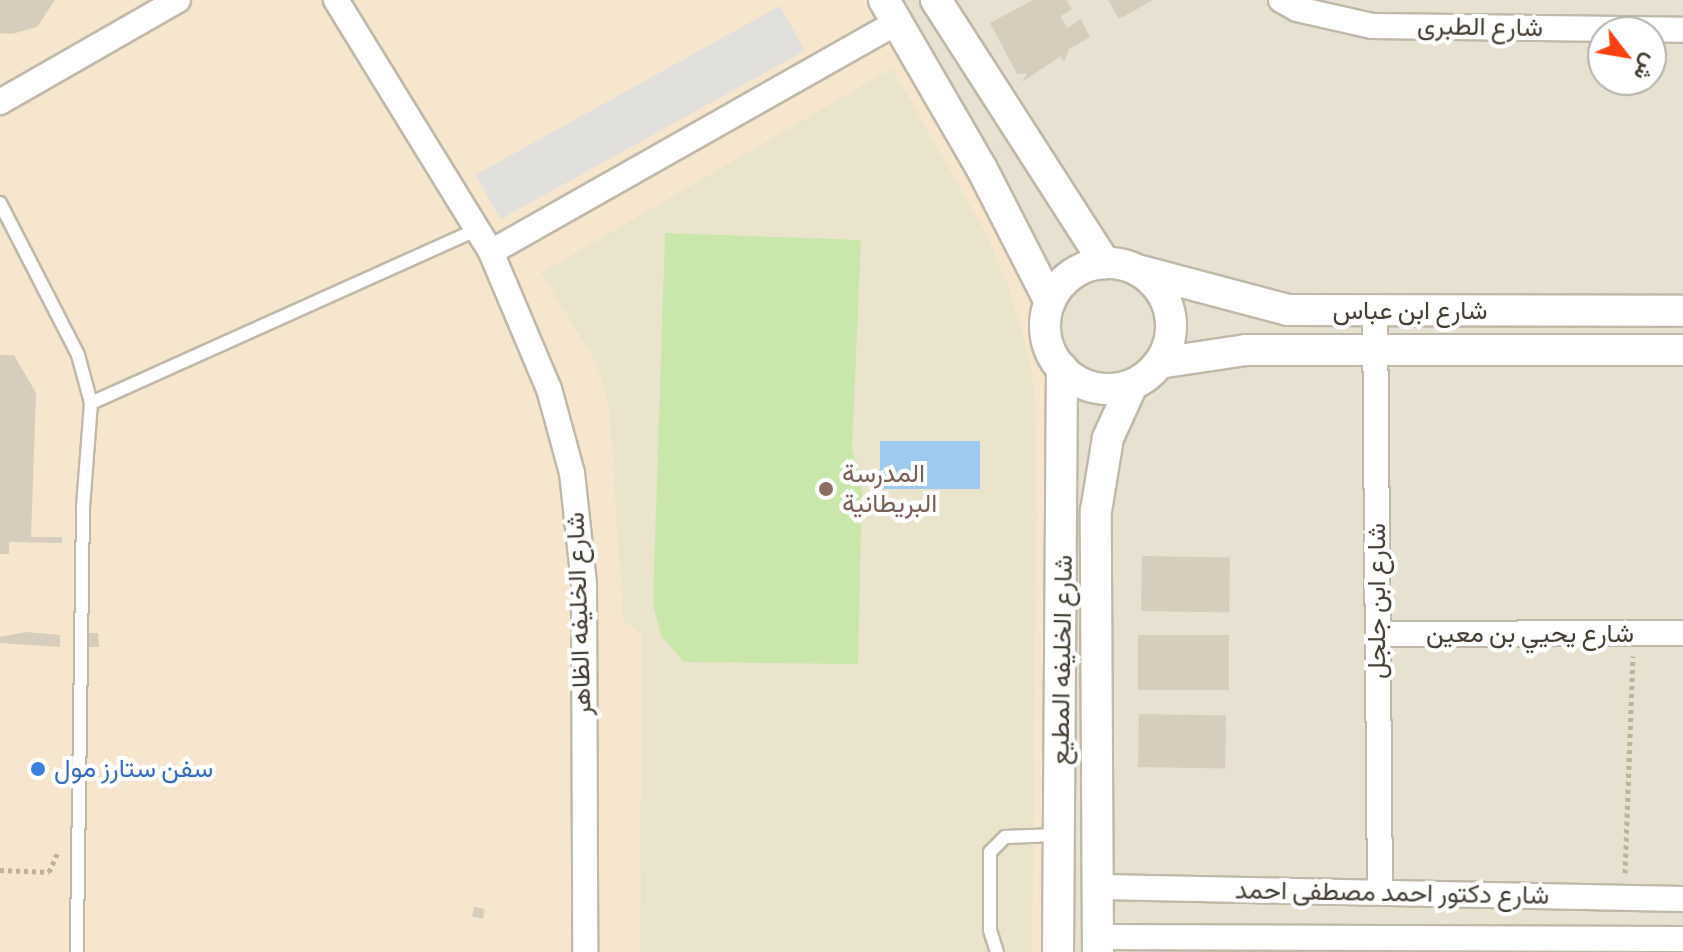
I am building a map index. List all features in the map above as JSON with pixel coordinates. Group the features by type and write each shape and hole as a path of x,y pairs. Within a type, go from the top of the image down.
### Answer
{"street":[{"path":"0,102 178,0"},
{"name":"شارع الخليفه الظاهر","path":"336,0 491,252 544,374 572,473 584,583 585,952"},
{"path":"936,0 1105,263"},
{"name":"شارع الطبرى","path":"1281,0 1297,9 1372,26 1683,30"},
{"path":"491,252 890,11 982,169 1050,302"},
{"path":"1105,263 1141,271 1167,303 1171,324 1159,363 1132,385 1109,389 1087,386 1062,368 1046,337 1050,302 1074,272 1105,263"},
{"name":"شارع ابن عباس","path":"1141,271 1288,310 1683,311"},
{"name":"شارع ابن جلجل","path":"1375,311 1380,891"},
{"name":"شارع ابن عباس","path":"1159,363 1246,350 1683,350"},
{"name":"شارع الخليفه المطيع","path":"1058,952 1062,368"},
{"name":"شارع الخليفه المطيع","path":"1098,944 1101,887 1096,511 1108,438 1132,385"},
{"name":"شارع يحيي بن معين","path":"1378,634 1683,633"},
{"name":"شارع دكتور احمد مصطفى احمد","path":"1101,887 1683,899"},
{"name":"شارع دكتور احمد مصطفى احمد","path":"1098,944 1650,946 1683,939"}],"lane":[{"path":"0,203 78,355 91,403 83,507 77,952"},
{"path":"91,403 476,230"},
{"path":"997,952 990,930 990,852 1005,837 1060,835"}],"path":[{"path":"1625,898 1633,634"},
{"path":"0,870 49,872 58,839"}],"shaded area":[{"path":"0,0 1683,0 1683,952 0,952"},
{"path":"0,0 871,0 1026,274 1048,348 1046,952 0,952"},
{"path":"780,6 805,51 500,219 476,175"},
{"name":"المدرسة البريطانية","path":"892,68 986,234 1009,288 1030,362 1036,400 1037,517 1032,952 640,952 642,635 623,620 609,407 596,362 541,273"}],"green space":[{"path":"665,233 861,240 852,449 862,489 858,664 684,662 661,636 653,604"}],"water":[{"path":"880,441 980,441 980,489 880,489"}],"building":[{"path":"0,0 55,0 37,27 12,34 0,33"},
{"path":"1033,0 1066,0 1072,9 1061,16 1067,28 1081,19 1090,37 1069,49 1064,62 1061,56 1022,82 1027,73 1017,74 990,23"},
{"path":"1108,0 1153,0 1119,19"},
{"path":"0,355 14,355 36,393 31,537 62,537 62,543 9,542 9,554 0,554"},
{"path":"1142,556 1230,558 1229,613 1141,611"},
{"path":"26,632 60,635 60,647 0,643 0,637"},
{"path":"88,633 98,633 99,647 87,647"},
{"path":"1138,635 1229,635 1229,690 1138,690"},
{"path":"1139,714 1226,716 1225,769 1138,767"},
{"path":"474,907 485,909 483,919 472,917"}],"place":[{"name":"المدرسة البريطانية","path":"826,489"},
{"name":"سفن ستارز مول","path":"38,769"}]}
